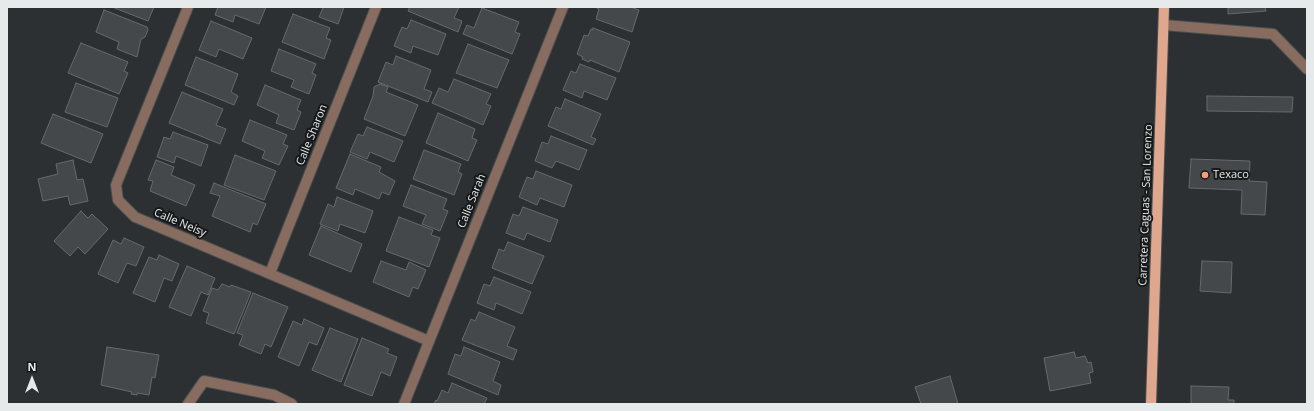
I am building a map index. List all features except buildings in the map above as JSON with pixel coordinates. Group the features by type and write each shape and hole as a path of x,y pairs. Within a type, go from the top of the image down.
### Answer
{"main road":[{"name":"Carretera Caguas - San Lorenzo","path":"1151,404 1164,7"}],"street":[{"name":"Calle Neisy","path":"188,7 116,185 118,200 135,217 270,273 429,342"},
{"name":"Calle Sharon","path":"270,273 376,7"},
{"name":"Calle Sarah","path":"404,404 560,8"},
{"path":"1164,25 1273,34 1307,69"},
{"path":"188,404 204,382 274,395 292,404"}],"place":[{"name":"Texaco","path":"1205,175"}]}
